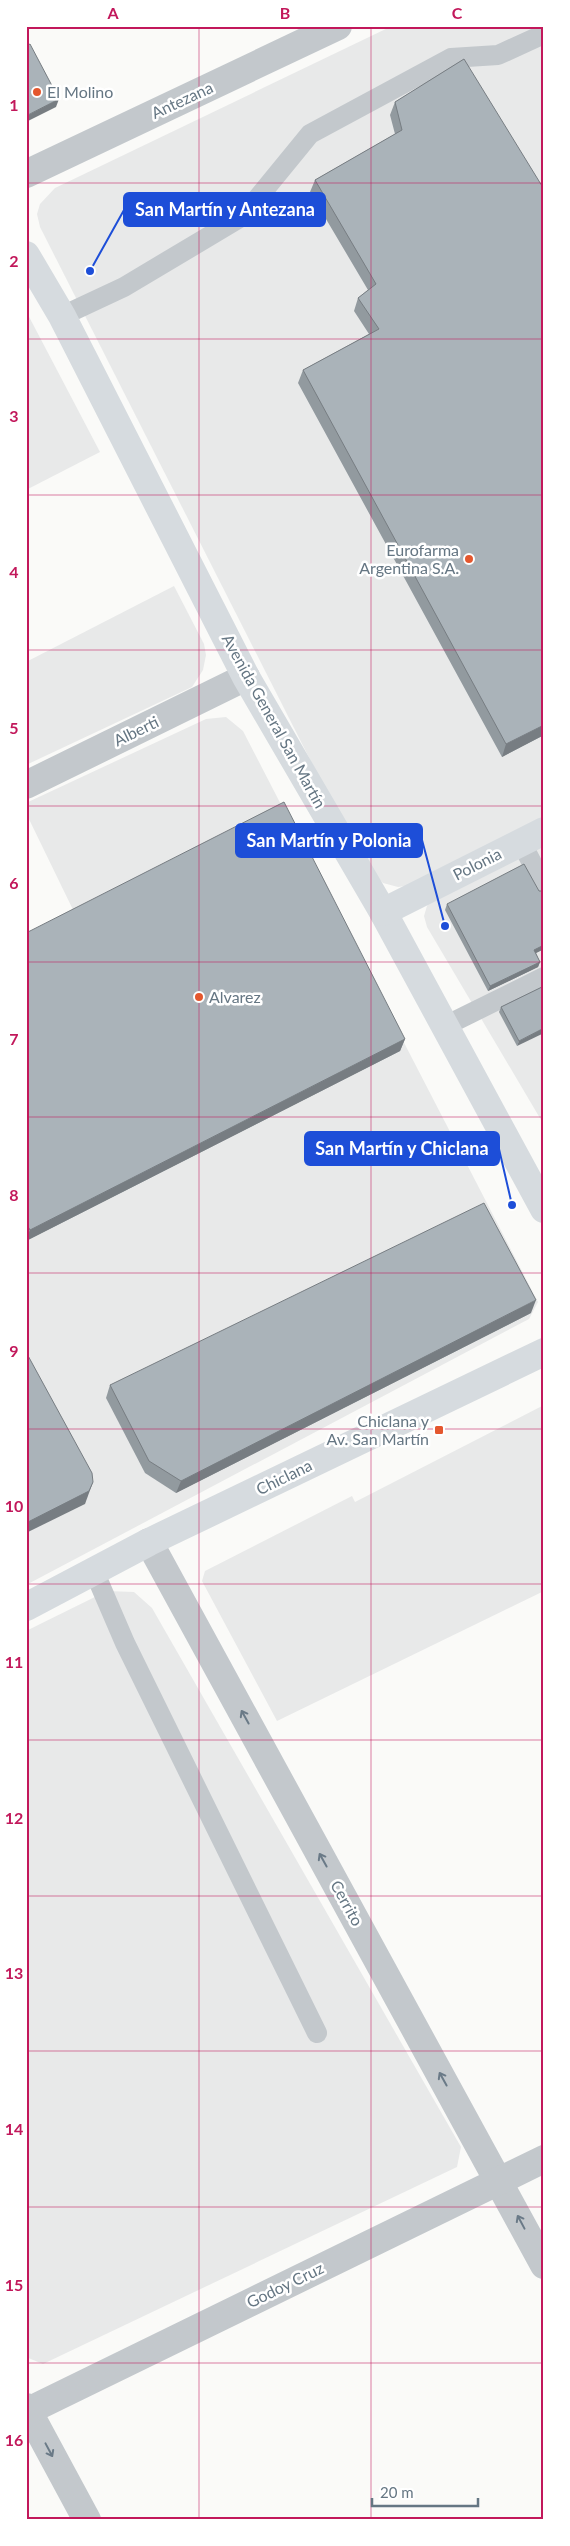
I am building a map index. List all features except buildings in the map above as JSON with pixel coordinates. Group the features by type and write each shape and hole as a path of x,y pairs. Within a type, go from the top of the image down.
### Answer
{"main road":[{"name":"Avenida General San Martín","path":"26,255 62,316 246,677 383,912 544,1209"},
{"name":"Polonia","path":"383,912 532,836"},
{"name":"Chiclana","path":"26,1607 149,1542 544,1352"}],"street":[{"name":"Antezana","path":"26,174 338,26"},
{"name":"Alberti","path":"26,785 246,677"},
{"name":"Cerrito","path":"149,1542 544,2265"},
{"name":"Godoy Cruz","path":"27,2410 544,2159"},
{"path":"27,2410 87,2520"}],"lane":[{"path":"62,316 124,287 243,216 310,134 451,58 498,56 544,34"},
{"path":"532,836 544,886"},
{"path":"445,1026 544,977"},
{"path":"94,1571 125,1643 317,2033"}],"shaded area":[{"path":"392,26 544,26 544,820 412,885 398,887 383,883 363,864 40,227 37,214 40,204 55,188"},
{"path":"26,311 100,452 26,490"},
{"path":"174,586 204,644 206,655 203,670 192,687 26,765 26,662"},
{"path":"226,717 243,731 538,1302 529,1319 26,1585 26,943 77,918 26,813 26,803 206,719"},
{"path":"544,843 544,1125 427,927 424,916 427,906 432,899"},
{"path":"544,1405 544,1591 277,1721 202,1581 205,1571 352,1496 355,1502"},
{"path":"107,1591 134,1592 152,1608 461,2147 457,2167 43,2364 26,2357 26,1631"}],"place":[{"name":"El Molino","path":"37,92"},
{"name":"San Martín y Antezana","path":"90,271"},
{"name":"Eurofarma Argentina S.A.","path":"469,559"},
{"name":"San Martín y Polonia","path":"445,926"},
{"name":"Alvarez","path":"199,997"},
{"name":"San Martín y Chiclana","path":"512,1205"},
{"name":"Chiclana y Av. San Martín","path":"439,1430"}]}
